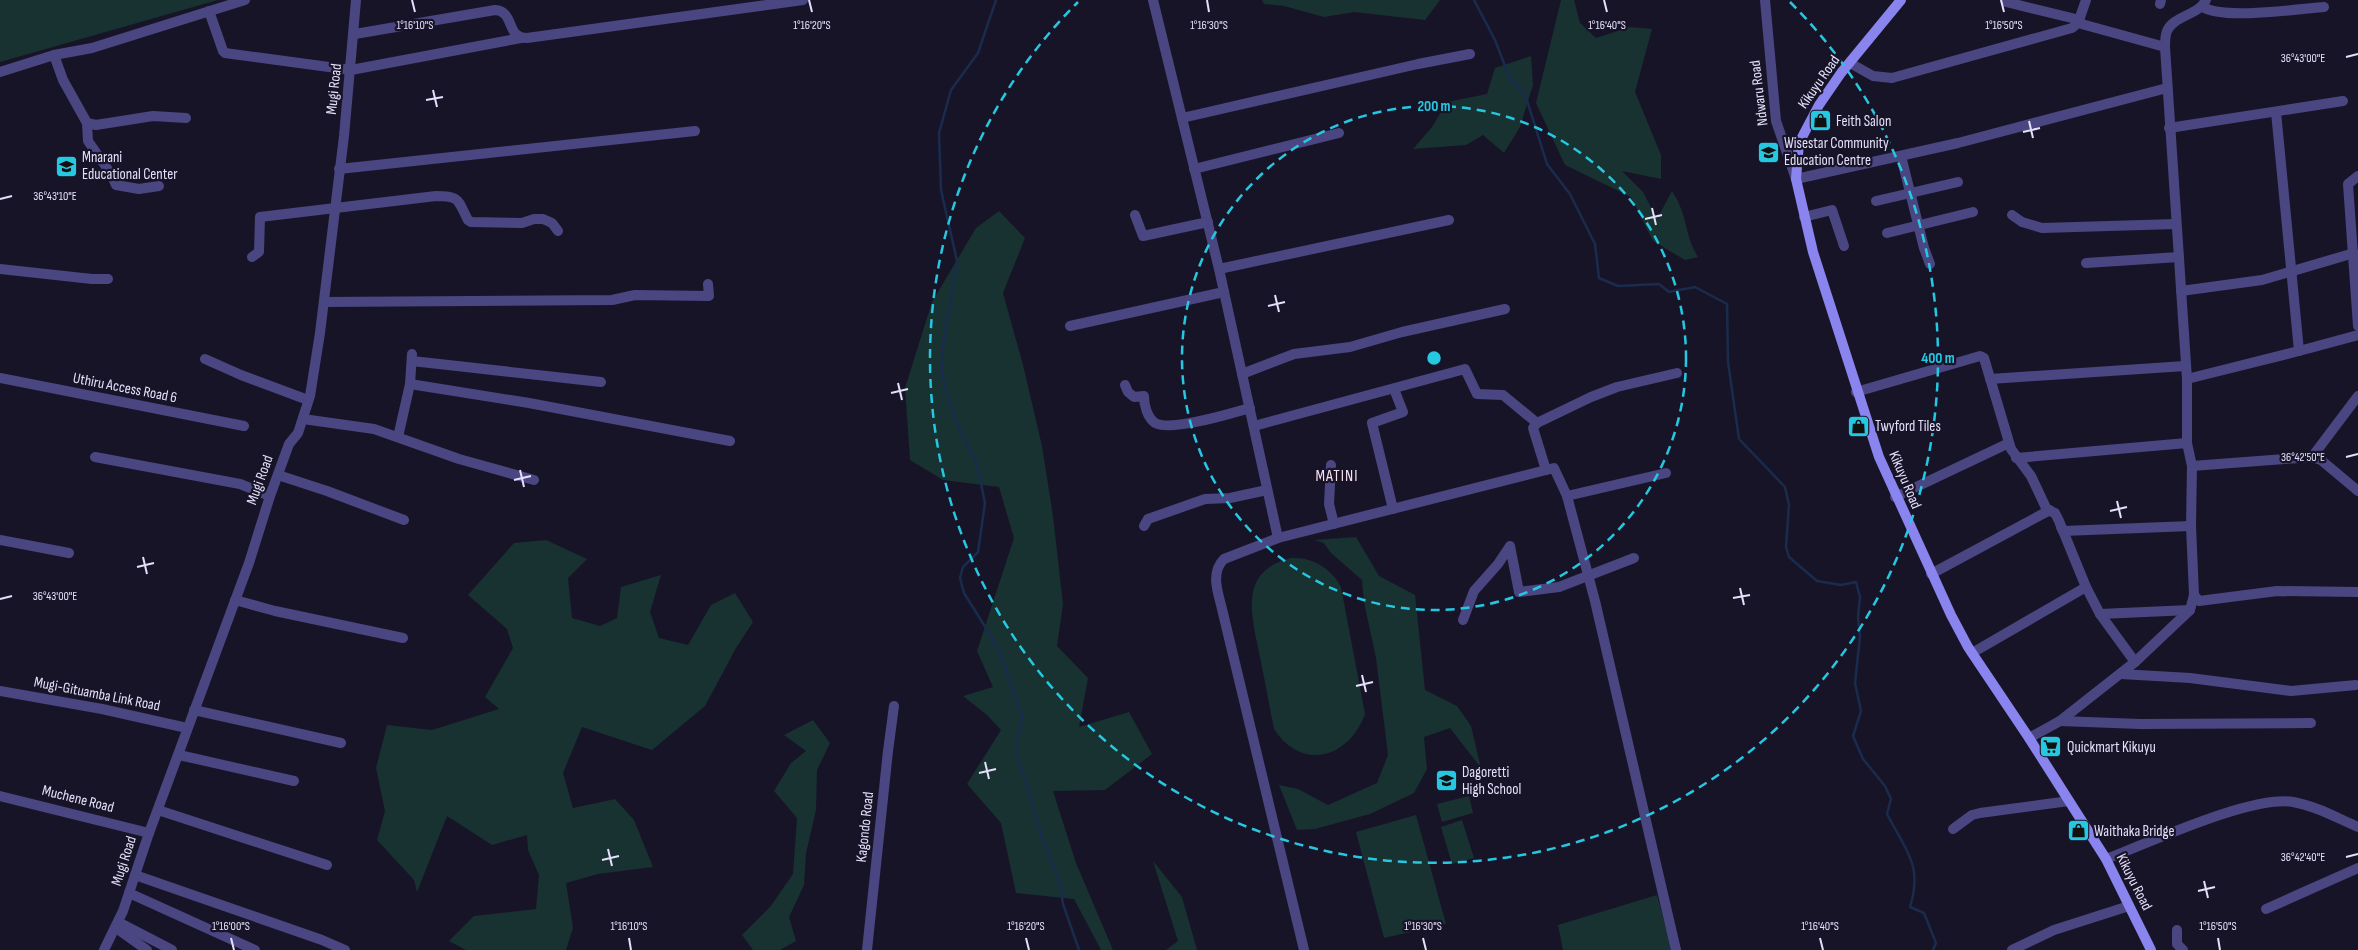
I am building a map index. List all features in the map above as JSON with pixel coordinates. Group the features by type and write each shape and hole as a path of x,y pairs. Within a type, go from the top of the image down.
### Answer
{"main road":[{"name":"Kikuyu Road","path":"1900,0 1819,105 1799,143 1796,179 1804,217 1856,392 1895,497 1931,574 1972,653 2029,738 2106,860 2151,950"}],"street":[{"path":"0,72 54,55 92,48 245,0"},
{"name":"Mugi Road","path":"104,950 117,925 129,893 187,728 236,600 270,496 289,444 298,433 308,400 314,373 336,207 351,70 356,0"},
{"path":"209,11 223,52 351,70 520,38 803,0"},
{"path":"1152,0 1208,222 1278,538"},
{"name":"Ndwaru Road","path":"1765,0 1776,121 1796,179"},
{"path":"2005,0 2165,47"},
{"path":"1850,63 1873,76 1892,78 2020,44 2072,28 2079,22 2086,0"},
{"path":"2060,721 2135,662 2190,610 2194,595 2191,526 2192,466 2188,443 2187,379 2168,128 2165,47 2167,30 2205,3 2210,12 2252,13 2324,7"},
{"path":"354,34 501,10 507,15 513,31 520,38"},
{"path":"1182,118 1418,64 1470,54"},
{"path":"54,55 62,80 87,123 88,140 111,174 116,185 139,189 160,186"},
{"path":"1796,179 1967,141 2168,88"},
{"path":"2168,128 2343,101"},
{"path":"2276,112 2299,351"},
{"path":"87,123 96,125 153,116 186,118"},
{"path":"339,169 695,131"},
{"path":"1194,169 1339,133"},
{"path":"1901,156 1930,264"},
{"path":"2358,176 2348,184 2358,326"},
{"path":"1876,201 1958,182"},
{"path":"252,256 259,252 260,217 436,196 452,196 459,201 468,220 472,222 522,223 534,219 544,219 552,223 558,231"},
{"path":"1804,217 1832,210 1844,246"},
{"path":"1886,233 1973,212"},
{"path":"1135,215 1143,236 1208,222"},
{"path":"2012,215 2022,222 2042,228 2176,224"},
{"path":"1219,269 1449,220"},
{"path":"2181,291 2262,280 2354,253"},
{"path":"2086,263 2179,257"},
{"path":"0,268 92,279 108,278"},
{"path":"324,302 604,300 635,295 709,296 708,284"},
{"path":"1070,326 1224,292"},
{"path":"1242,374 1294,354 1350,347 1402,332 1505,309"},
{"path":"2187,379 2358,335"},
{"path":"1856,392 1980,356 1984,358 2009,442 2016,458 2031,476 2047,510 2054,513 2086,587 2100,614 2135,662"},
{"path":"398,437 410,384 412,358 601,382"},
{"path":"205,359 241,375 308,400"},
{"path":"1990,379 2185,366"},
{"path":"1254,426 1465,370 1477,394 1503,395 1537,423"},
{"path":"1546,470 1532,428 1537,423 1591,397 1618,387 1677,373"},
{"name":"Uthiru Access Road 6","path":"0,378 244,426"},
{"path":"410,384 529,403 730,441"},
{"path":"1125,385 1128,392 1134,397 1144,396 1144,408 1154,422 1162,424 1179,426 1250,408"},
{"path":"1393,509 1372,422 1403,412 1394,389"},
{"path":"2312,457 2358,396"},
{"path":"518,402 532,408 657,434"},
{"path":"303,418 374,430 459,459 534,480"},
{"path":"1895,497 2009,442"},
{"path":"2016,458 2188,443"},
{"path":"95,457 240,484 270,496"},
{"path":"2192,466 2312,457 2321,460 2358,491"},
{"path":"1331,465 1329,504 1334,524"},
{"path":"1304,950 1222,609 1216,573 1217,566 1224,559 1278,538 1554,468 1566,496 1588,576 1676,950"},
{"path":"1566,496 1666,473"},
{"path":"278,475 404,520"},
{"path":"1144,526 1148,519 1205,498 1230,498 1267,490"},
{"path":"1931,574 2050,510"},
{"path":"2061,527 2063,531 2191,526"},
{"path":"0,540 69,553"},
{"path":"1464,620 1474,591 1498,564 1510,546 1519,592 1559,587 1634,558"},
{"path":"1972,653 2086,587"},
{"path":"2194,595 2199,601 2277,591 2358,592"},
{"path":"236,600 275,611 403,638"},
{"path":"2100,614 2190,610"},
{"path":"2121,674 2190,678 2291,691 2356,685"},
{"name":"Mugi-Gituamba Link Road","path":"0,691 102,709 187,728"},
{"name":"Kagondo Road","path":"868,950 894,706"},
{"path":"194,710 341,743"},
{"path":"2029,738 2052,723 2060,721 2140,724 2311,723"},
{"path":"179,755 294,781"},
{"name":"Muchene Road","path":"0,796 149,833"},
{"path":"1953,829 1972,815 1980,813 2069,801"},
{"path":"2106,860 2221,815 2267,804 2292,802 2319,810 2358,827"},
{"path":"158,810 327,865"},
{"path":"2266,909 2358,868"},
{"path":"135,875 313,936 345,950"},
{"path":"129,893 255,950"},
{"path":"2012,950 2054,930 2129,906"},
{"path":"117,925 147,950"},
{"path":"117,925 172,950"},
{"path":"2178,930 2177,944 2183,950"}],"green space":[{"path":"0,0 218,0 0,62"},
{"path":"1262,0 1440,0 1425,20 1354,12 1324,17 1284,6 1264,4"},
{"path":"1561,0 1574,0 1580,23 1596,38 1630,27 1652,29 1635,92 1661,155 1661,179 1622,171 1643,192 1657,219 1672,191 1681,208 1690,240 1698,257 1685,260 1653,241 1631,197 1565,165 1536,103"},
{"path":"1531,56 1533,85 1520,127 1504,153 1483,135 1466,145 1413,149 1432,127 1447,102 1487,94 1495,68"},
{"path":"999,211 1025,238 1003,293 1023,365 1042,446 1053,516 1063,604 1057,646 1088,678 1079,727 1129,712 1152,754 1105,790 1053,791 1076,863 1113,950 1101,950 1074,899 1016,893 1001,823 967,784 1001,730 987,715 963,696 993,687 977,651 1014,538 999,487 943,480 910,460 905,388 932,302 976,228"},
{"path":"1356,537 1379,576 1415,595 1425,690 1457,706 1471,726 1481,768 1450,728 1424,737 1427,769 1414,793 1370,814 1315,829 1297,830 1279,785 1298,789 1328,805 1377,783 1388,755 1376,658 1364,602 1362,580 1331,553 1324,543 1314,540"},
{"path":"546,540 587,559 568,578 572,618 600,626 617,618 621,587 661,575 650,612 659,638 688,645 711,605 735,593 753,622 736,648 705,706 652,750 582,727 563,773 573,808 615,799 634,820 653,867 598,874 566,883 573,928 566,950 466,950 449,941 474,916 536,909 539,875 528,850 527,835 492,845 447,816 417,892 414,880 377,840 385,811 376,768 387,725 432,730 499,709 485,697 513,648 507,629 468,595 514,543"},
{"path":"1291,558 1307,559 1327,569 1341,587 1365,714 1358,729 1348,741 1337,749 1324,754 1311,755 1298,751 1285,743 1274,729 1254,626 1252,597 1255,584 1262,573 1274,564"},
{"path":"813,720 830,743 817,770 816,810 806,853 804,885 789,917 796,941 780,950 753,950 742,935 770,907 793,874 797,818 774,791 791,763 806,751 784,735"},
{"path":"1469,796 1473,813 1442,822 1437,804"},
{"path":"1416,815 1446,924 1384,938 1356,832"},
{"path":"1462,820 1474,858 1452,864 1441,827"},
{"path":"1153,861 1182,897 1197,950 1166,950 1178,941"},
{"path":"1657,895 1672,950 1563,950 1558,925"}],"waterway":[{"path":"996,0 978,53 951,90 939,133 941,190 957,261 944,337 941,372 955,420 977,464 985,503 978,552 963,567 960,578 964,593 999,649 1022,717 1016,751 1042,838 1059,879 1063,904 1079,950"},
{"path":"1474,0 1495,40 1510,79 1525,94 1547,164 1570,194 1595,244 1599,278 1618,286 1659,284 1669,292 1695,287 1727,304 1728,362 1739,439 1785,487 1789,505 1786,547 1789,557 1817,581 1841,585 1856,582 1860,597 1858,617 1860,637 1855,683 1861,711 1853,736 1863,759 1885,786 1891,799 1887,814 1906,849 1915,880 1910,907 1924,913 1936,943 1933,950"}],"place":[{"name":"Feith Salon","path":"1820,121"},
{"name":"Wisestar Community Education Centre","path":"1768,152"},
{"name":"Mnarani Educational Center","path":"66,166"},
{"name":"Twyford Tiles","path":"1859,426"},
{"name":"Quickmart Kikuyu","path":"2051,747"},
{"name":"Dagoretti High School","path":"1446,781"},
{"name":"Waithaka Bridge","path":"2078,831"}],"district":[{"name":"MATINI","path":"1337,476"}]}
